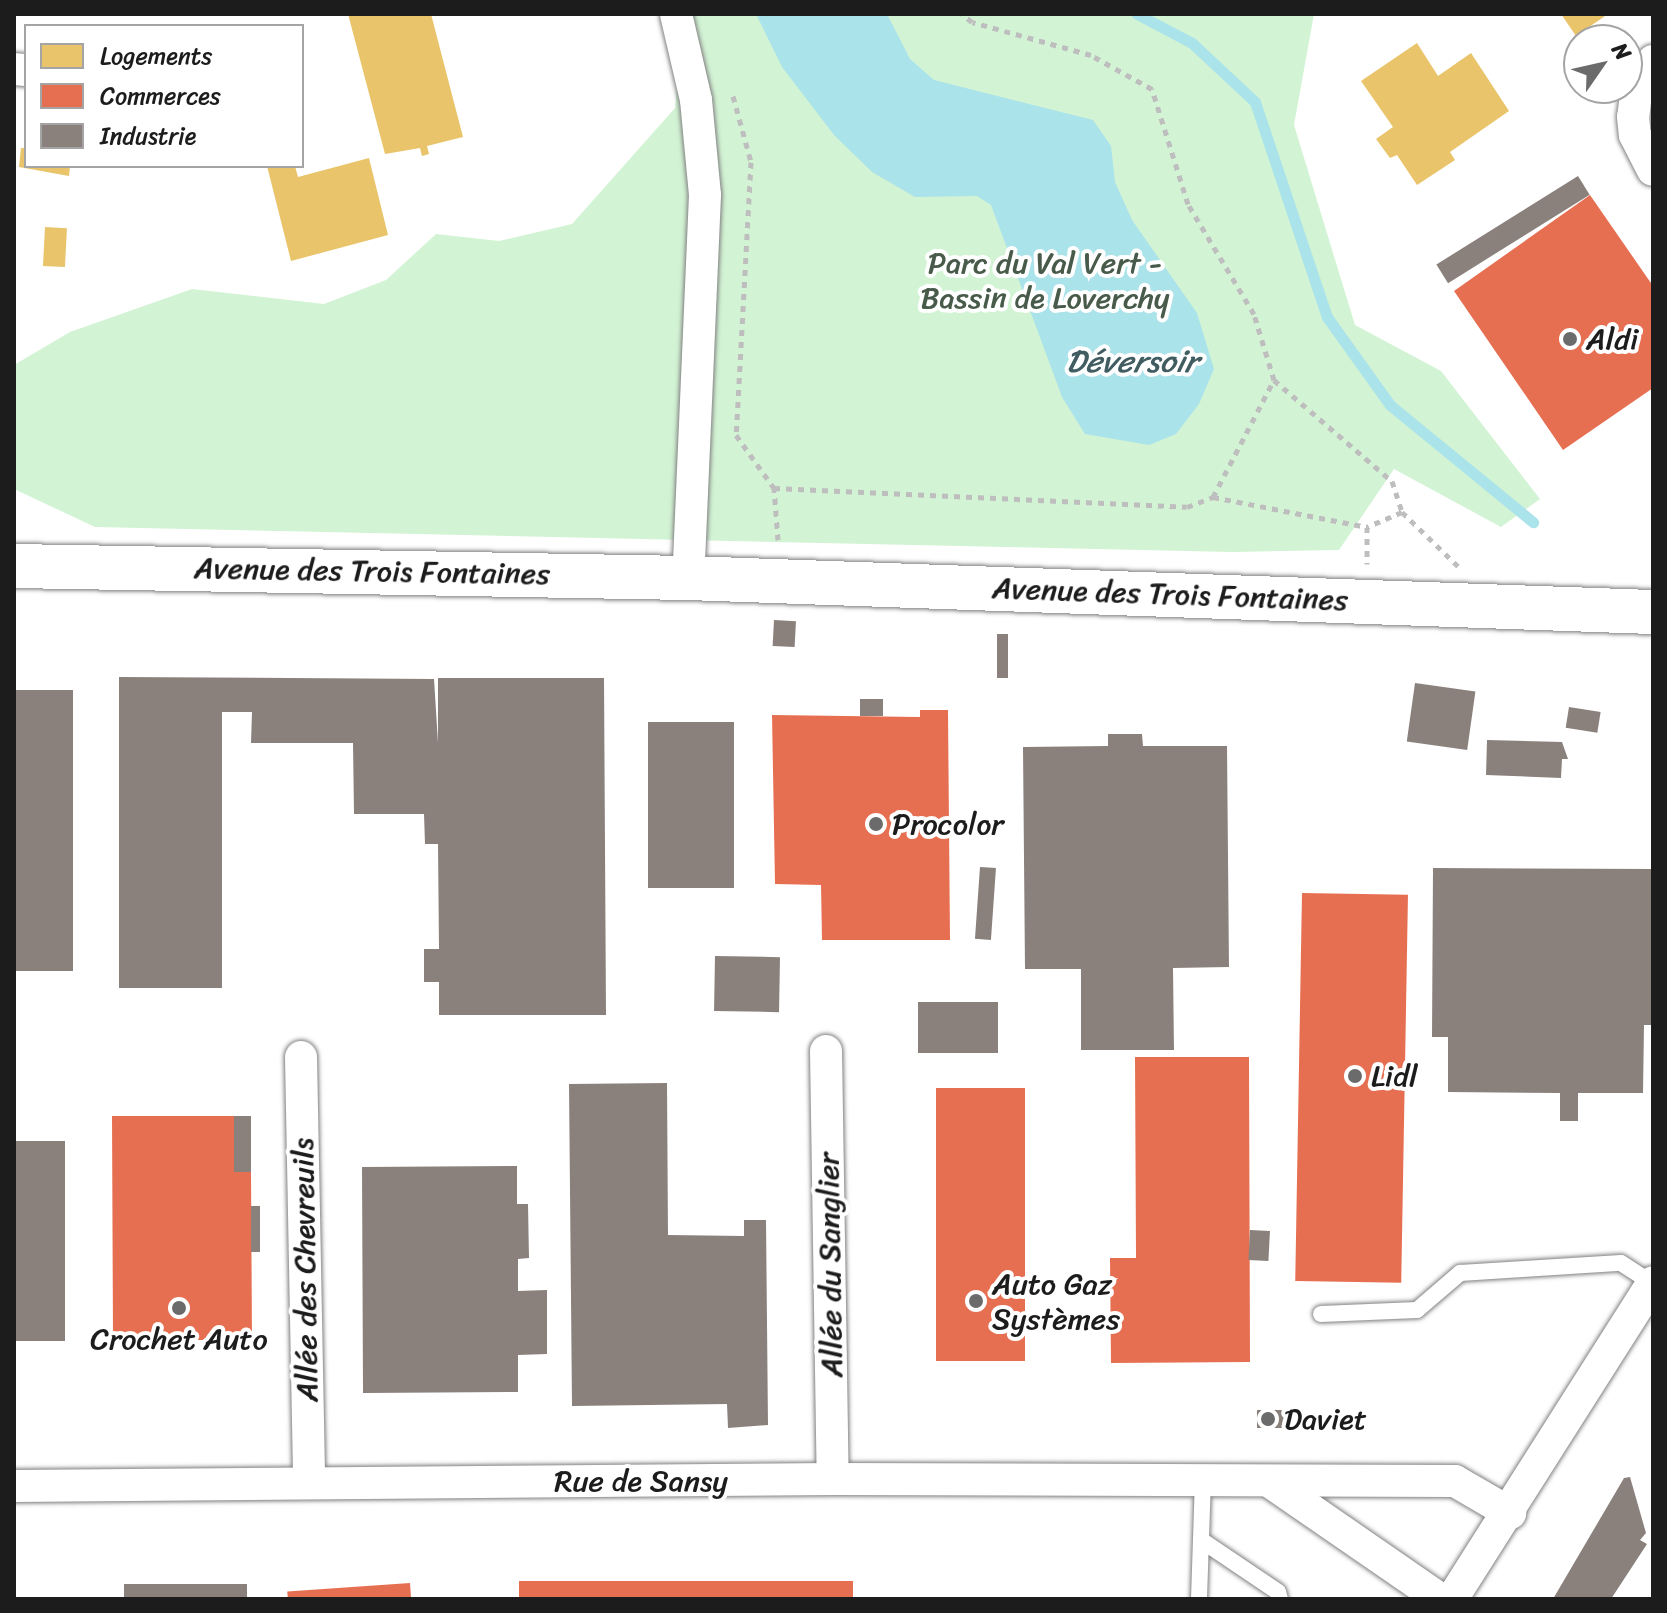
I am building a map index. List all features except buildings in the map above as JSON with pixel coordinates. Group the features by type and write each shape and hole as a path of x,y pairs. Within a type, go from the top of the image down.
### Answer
{"street":[{"path":"676,14 696,100 705,195 688,578"},
{"path":"1653,61 1633,94 1635,135 1653,170"},
{"name":"Avenue des Trois Fontaines","path":"14,548 35,565 688,578 1653,612"},
{"name":"Allée du Sanglier","path":"826,1051 833,1479"},
{"name":"Allée des Chevreuils","path":"301,1057 309,1483"},
{"path":"1452,1599 1510,1513 1653,1282"},
{"name":"Rue de Sansy","path":"14,1486 833,1479 1455,1481 1510,1513"},
{"path":"1269,1481 1440,1599"}],"lane":[{"path":"1321,1314 1417,1310 1460,1273 1621,1263 1653,1282"},
{"path":"1199,1599 1203,1481"},
{"path":"1201,1540 1278,1592 1280,1599"}],"path":[{"path":"962,14 972,22 1091,55 1152,89 1188,204 1254,314 1274,380 1392,481 1402,512 1457,561 1471,606"},
{"path":"731,88 751,162 736,435 774,488 781,581"},
{"path":"1213,497 1274,380"},
{"path":"774,488 1187,507 1213,497 1367,527 1402,512"},
{"path":"1367,527 1367,601"}],"green space":[{"name":"Parc du Val Vert - Bassin de Loverchy","path":"683,14 1314,14 1294,125 1355,325 1441,371 1540,499 1501,527 1394,469 1339,550 1233,552 95,527 14,489 14,365 70,332 192,289 324,304 386,280 436,234 499,241 572,224 675,108"}],"water":[{"name":"Déversoir","path":"756,14 887,14 910,59 934,80 1093,120 1111,146 1115,182 1132,220 1197,313 1214,369 1199,404 1176,434 1149,445 1085,434 1062,397 991,205 977,196 915,197 872,172 834,135 782,67"}],"waterway":[{"path":"1137,14 1192,43 1255,102 1327,317 1390,405 1533,522"}],"place":[{"name":"Aldi","path":"1570,339"},
{"name":"Procolor","path":"876,824"},
{"name":"Lidl","path":"1355,1076"},
{"name":"Auto Gaz Systèmes","path":"976,1301"},
{"name":"Crochet Auto","path":"179,1308"},
{"name":"Daviet","path":"1268,1419"}]}
